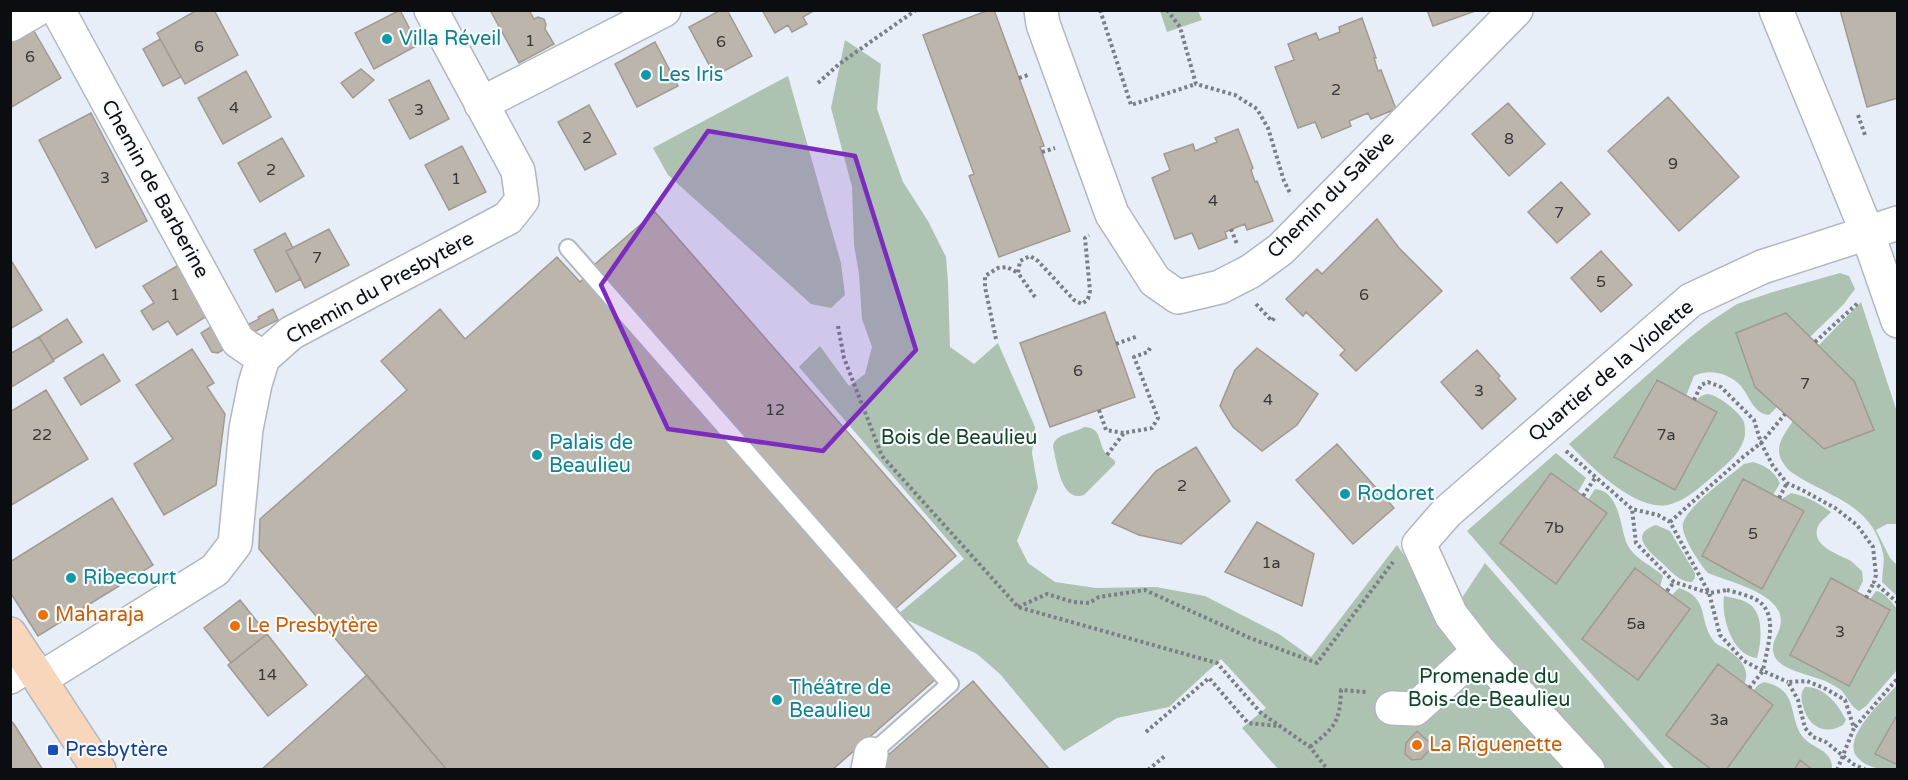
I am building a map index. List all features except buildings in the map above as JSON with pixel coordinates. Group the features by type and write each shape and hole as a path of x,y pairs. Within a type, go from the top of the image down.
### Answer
{"street":[{"path":"10,25 36,10"},
{"name":"Chemin de Barberine","path":"58,10 238,341 263,358"},
{"path":"431,10 481,104 664,10"},
{"name":"Chemin du Salève","path":"1041,10 1043,24 1112,214 1155,281 1178,297 1220,287 1251,272 1281,249 1516,10"},
{"path":"1776,10 1867,232 1898,321"},
{"name":"Chemin du Presbytère","path":"263,358 291,333 508,218 522,200 518,171 481,104"},
{"name":"Quartier de la Violette","path":"1419,544 1447,512 1690,300 1762,267 1898,223"},
{"path":"27,673 215,570 235,544 246,429 263,358"},
{"path":"1419,544 1451,615 1479,651 1588,770"},
{"path":"10,634 27,673 99,770"},
{"path":"1381,700 1415,709 1479,651"}],"lane":[{"path":"568,248 950,684 869,762"}],"path":[{"path":"818,83 839,64 916,10"},
{"path":"1100,10 1131,105 1196,84 1235,95 1257,109 1268,128 1284,181 1293,198"},
{"path":"1167,10 1180,27 1196,84"},
{"path":"1858,115 1865,136"},
{"path":"1231,229 1234,237"},
{"path":"1018,273 1020,261 1030,256 1038,261 1074,300 1082,304 1088,299 1090,291 1085,238 1091,234"},
{"path":"996,339 985,287 985,276 998,268 1007,267 1018,273 1035,297"},
{"path":"1815,342 1865,296"},
{"path":"1253,301 1272,321 1275,317"},
{"path":"838,326 844,358 882,456 1018,607 1217,663 1261,713 1310,747 1328,770"},
{"path":"1116,344 1138,336"},
{"path":"1099,410 1106,430 1124,433 1152,428 1158,418 1134,357 1148,352 1150,348"},
{"path":"1694,400 1701,385 1708,382 1721,387 1754,420 1761,443 1773,466 1786,483 1804,490 1835,508 1857,525 1873,547 1876,575 1866,598"},
{"path":"1670,522 1761,443 1785,414"},
{"path":"1107,455 1124,433"},
{"path":"1564,450 1632,509 1658,515 1670,522 1709,593 1720,635 1744,661 1788,682 1806,681 1845,700 1854,728"},
{"path":"1583,496 1595,478"},
{"path":"1779,498 1786,483"},
{"path":"1632,509 1636,543 1674,582 1709,593 1727,590 1743,595 1761,603 1769,615 1770,627 1763,671 1749,687"},
{"path":"1018,607 1047,594 1073,602 1089,603 1099,597 1145,590 1250,638 1317,663 1396,557 1405,557 1419,544"},
{"path":"1667,591 1674,582"},
{"path":"1874,582 1898,603"},
{"path":"1146,732 1209,678 1248,723 1280,726"},
{"path":"1836,770 1854,728 1898,678"},
{"path":"1788,682 1798,700 1804,728 1813,737 1826,742 1853,764 1866,770"},
{"path":"1310,747 1335,725 1339,715 1341,690 1381,700"},
{"path":"1148,770 1166,755"}],"highlighted area":[{"path":"708,131 855,156 916,350 823,451 668,429 601,285"}],"green space":[{"path":"1160,11 1198,11 1202,20 1167,32"},
{"name":"Bois de Beaulieu","path":"845,40 881,64 877,109 903,182 928,221 946,257 950,347 974,364 998,343 1035,427 1032,453 1038,488 1017,541 1028,563 1055,582 1096,588 1156,587 1205,596 1279,634 1311,657 1397,545 1448,619 1485,563 1666,769 1278,769 1242,728 1266,708 1221,659 1169,707 1117,718 1064,751 1000,674 977,654 897,615 964,559 799,367 820,346 849,386 865,374 872,347 862,319 859,274 854,245 852,187 831,108"},
{"path":"788,76 841,263 845,295 831,308 811,304 668,175 653,148"},
{"path":"1840,273 1849,276 1855,289 1843,305 1810,337 1786,313 1737,333 1755,387 1777,407 1769,415 1759,411 1752,404 1741,386 1731,378 1719,373 1706,372 1694,376 1686,396 1656,380 1615,457 1675,490 1717,413 1696,401 1698,398 1707,394 1716,397 1737,413 1744,423 1744,441 1733,458 1688,496 1671,504 1658,505 1630,496 1602,476 1569,444 1688,339 1737,304"},
{"path":"1861,302 1897,412 1897,524 1887,524 1876,530 1890,558 1897,565 1897,596 1882,582 1883,553 1869,522 1847,503 1791,472 1779,453 1781,441 1793,421 1824,449 1874,430 1854,381 1819,345"},
{"path":"1084,427 1096,432 1104,451 1115,461 1115,464 1084,495 1076,496 1065,488 1061,480 1053,447 1054,442 1061,436"},
{"path":"1556,453 1586,478 1578,492 1551,473 1500,543 1556,584 1607,513 1588,500 1595,489 1604,491 1610,496 1631,551 1663,576 1660,587 1635,568 1583,639 1690,609 1672,595 1679,588 1695,597 1713,640 1737,657 1746,674 1744,684 1717,665 1666,735 1712,769 1674,769 1467,531"},
{"path":"1753,462 1769,470 1780,483 1773,495 1702,556 1762,588 1804,512 1782,499 1791,493 1797,494 1831,512 1818,526 1818,539 1821,544 1851,561 1862,571 1863,581 1857,593 1831,579 1790,655 1849,686 1890,610 1870,599 1876,591 1885,596 1897,609 1897,670 1859,711 1837,687 1792,670 1779,662 1773,653 1774,642 1780,627 1780,616 1775,606 1755,591 1708,573 1687,542 1683,523 1693,508 1744,464"},
{"path":"1656,525 1670,531 1695,573 1692,582 1675,575 1643,543 1643,533"},
{"path":"1724,596 1746,602 1756,611 1760,624 1760,646 1757,658 1748,656 1741,650 1730,634 1724,614"},
{"path":"1764,682 1783,691 1788,697 1802,736 1826,753 1832,769 1813,769 1800,761 1794,769 1726,770 1773,705 1753,691"},
{"path":"1897,685 1897,713 1876,753 1897,765 1897,769 1872,767 1858,758 1854,750 1854,741 1874,709"},
{"path":"1805,687 1818,689 1830,697 1846,720 1843,725 1823,729 1813,724 1805,713 1802,701"}],"place":[{"name":"Villa Réveil","path":"387,39"},
{"name":"Les Iris","path":"646,75"},
{"name":"Palais de Beaulieu","path":"537,455"},
{"name":"Rodoret","path":"1345,494"},
{"name":"Ribecourt","path":"71,578"},
{"name":"Maharaja","path":"43,615"},
{"name":"Le Presbytère","path":"235,626"},
{"name":"Théâtre de Beaulieu","path":"777,700"},
{"name":"La Riguenette","path":"1417,745"},
{"name":"Presbytère","path":"53,750"}],"park label":[{"name":"Promenade du Bois-de-Beaulieu","path":"1489,688"}]}
